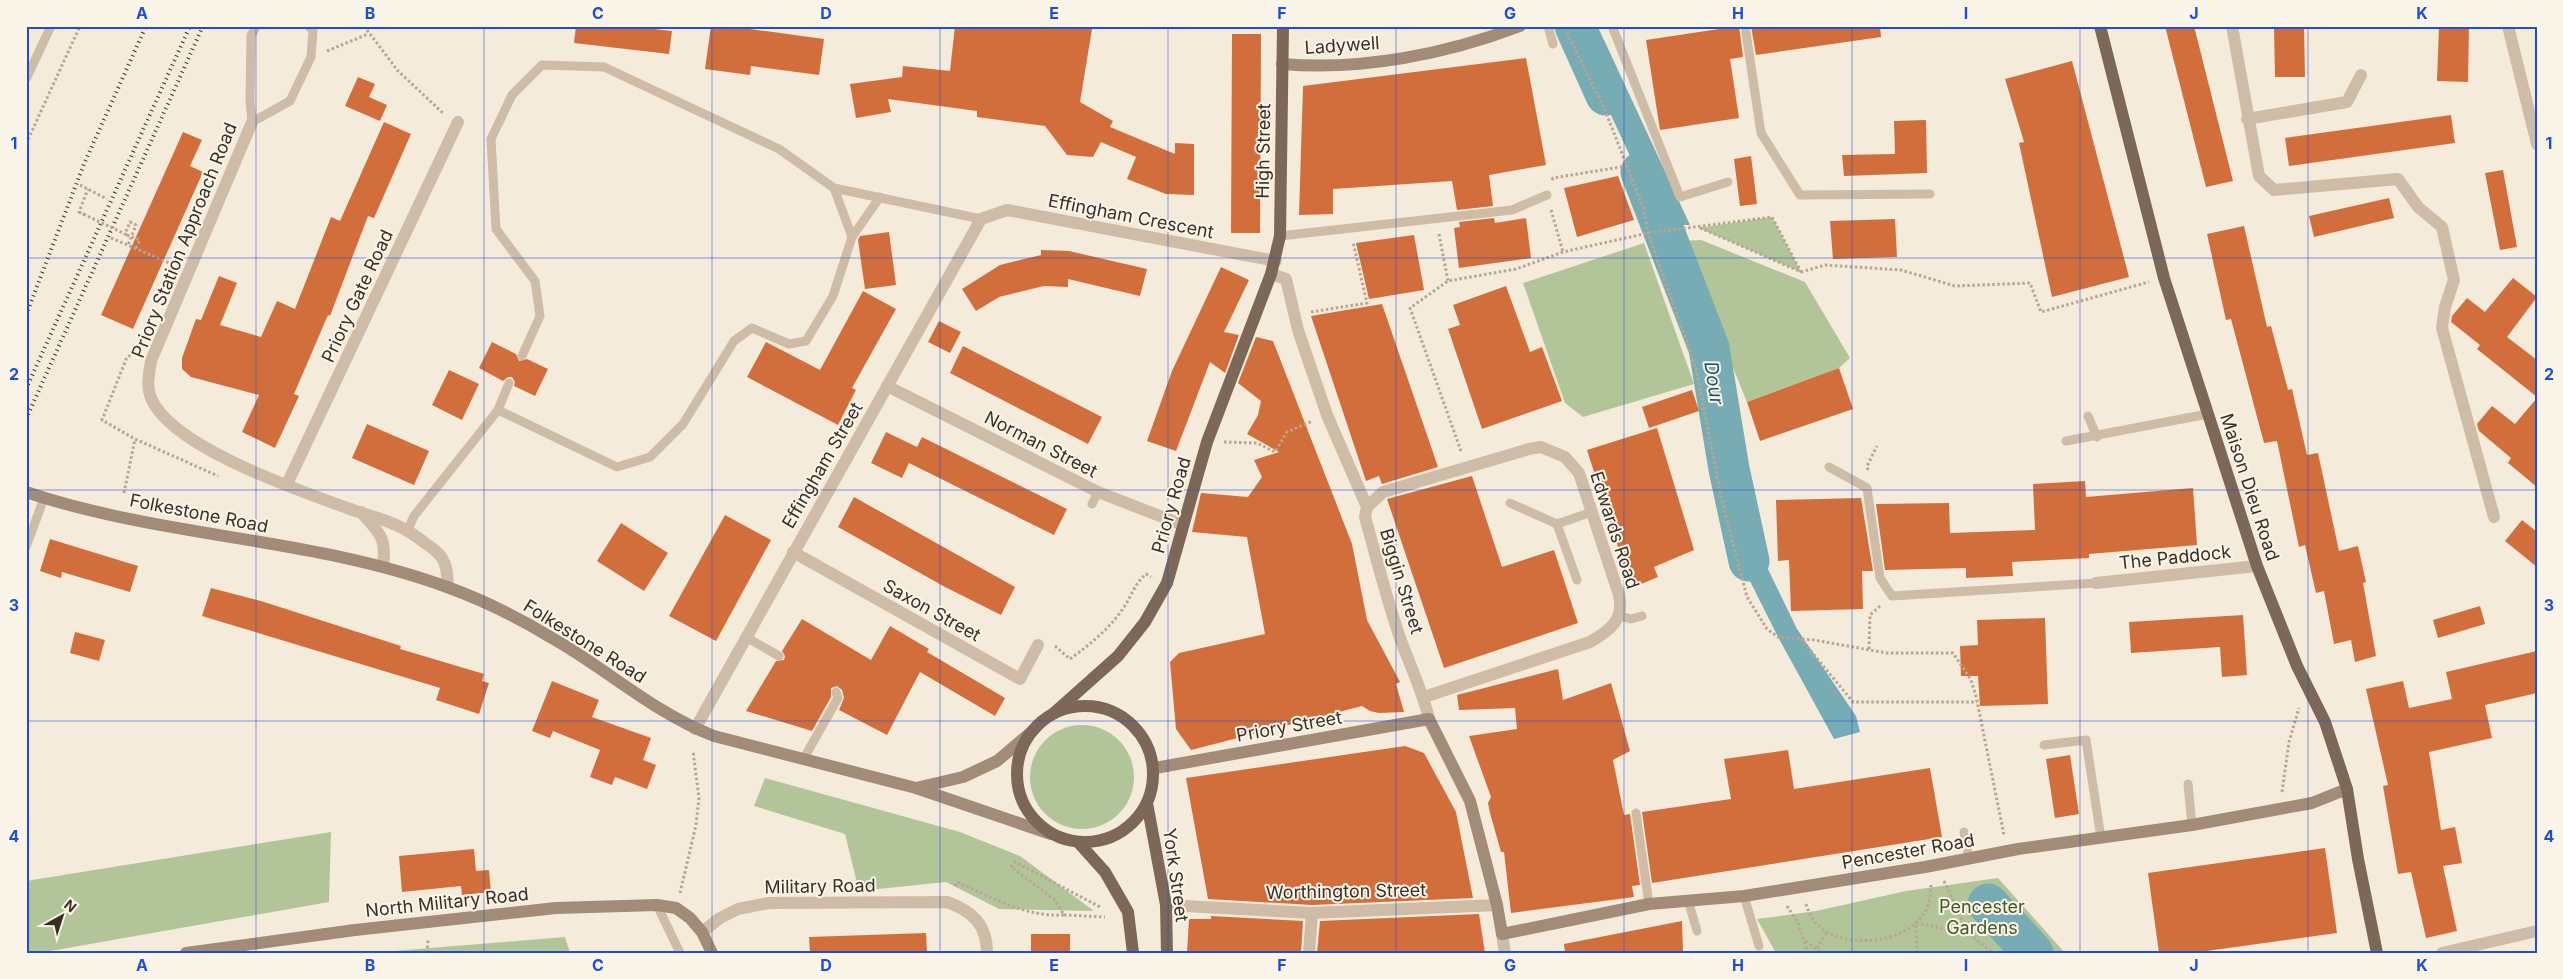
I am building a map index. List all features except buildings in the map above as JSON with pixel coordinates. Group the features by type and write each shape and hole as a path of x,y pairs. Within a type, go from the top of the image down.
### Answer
{"main road":[{"name":"High Street","path":"1271,274 1276,261 1280,236 1283,26"},
{"name":"Maison Dieu Road","path":"2100,26 2164,278 2257,566 2298,666 2325,722 2347,789 2358,859 2377,953"},
{"name":"Priory Road","path":"1054,713 1118,656 1145,622 1167,583 1207,442 1271,274"},
{"path":"1090,706 1108,710 1124,718 1138,731 1155,768 1147,803 1128,827 1112,837 1096,842 1078,842 1052,834 1036,822 1024,807 1018,789 1016,770 1020,751 1029,734 1040,722 1054,713 1072,707 1090,706"},
{"name":"York Street","path":"1147,803 1166,905 1166,953"},
{"path":"1078,842 1105,872 1128,912 1133,953"}],"street":[{"name":"Ladywell","path":"1282,64 1308,66 1387,60 1478,42 1520,26"},
{"path":"2232,26 2259,176 2274,190 2398,179 2418,207 2442,227 2454,280 2445,307 2442,328 2494,517"},
{"path":"2508,26 2537,144"},
{"path":"2248,119 2347,102 2361,75"},
{"name":"Priory Station Approach Road","path":"252,122 151,361 147,384 151,399 159,411 181,431 228,460 408,529 442,557 446,566 448,587"},
{"name":"Priory Gate Road","path":"287,484 456,128"},
{"name":"Effingham Crescent","path":"981,219 1007,210 1276,261"},
{"name":"Effingham Street","path":"695,729 981,219"},
{"name":"Biggin Street","path":"1271,274 1286,279 1295,315 1327,415 1367,507 1365,517 1399,636 1424,697 1429,719 1470,801 1497,905"},
{"name":"Norman Street","path":"887,386 1098,492 1183,525"},
{"name":"Edwards Road","path":"1367,507 1383,492 1466,466 1541,447 1565,457 1579,473 1619,595 1622,606 1620,616 1605,633 1590,642 1424,697"},
{"name":"Folkestone Road","path":"28,493 90,511 383,565 448,587 500,610 553,638 629,689 695,729 714,736 916,788 1052,834"},
{"name":"Priory Station Approach Road","path":"361,512 382,537 385,547 383,565"},
{"name":"Saxon Street","path":"793,552 1020,680 1038,646"},
{"name":"The Paddock","path":"2096,583 2257,566"},
{"name":"Priory Street","path":"1155,768 1429,719"},
{"name":"Folkestone Road","path":"916,788 963,777 997,761 1029,734"},
{"name":"Pencester Road","path":"1502,934 1650,904 1744,896 1965,859 2192,826 2312,803 2347,789"},
{"path":"947,902 965,908 979,920 987,939 987,953"},
{"name":"Military Road","path":"702,932 720,918 738,909 769,903 947,902"},
{"name":"North Military Road","path":"186,953 355,930 556,908 657,905 676,908"},
{"name":"Worthington Street","path":"1166,905 1312,913 1497,905"},
{"path":"1497,905 1505,953"},
{"path":"676,908 690,918 702,932 712,953"},
{"path":"1309,953 1312,913"},
{"path":"2442,953 2537,932"}],"lane":[{"path":"26,79 50,26"},
{"path":"257,26 251,35 250,102 252,122 290,101 311,57 313,30 308,26"},
{"path":"1548,26 1554,44"},
{"path":"1612,26 1680,196 1728,182"},
{"path":"1745,26 1761,133 1800,195 1930,194"},
{"path":"522,356 540,316 535,281 496,229 491,139 512,95 542,65 604,67 779,149 834,188 981,219"},
{"path":"834,188 852,237"},
{"path":"1280,236 1350,230 1512,210 1547,195"},
{"path":"498,410 617,467 650,457 683,424 734,341 752,328 789,344 806,341 833,296 852,237 880,198"},
{"path":"408,529 414,516 498,410 509,383"},
{"path":"2066,441 2208,414"},
{"path":"2088,416 2097,436"},
{"path":"1830,467 1867,488 1880,578 1892,596 2096,583"},
{"path":"1092,504 1098,492"},
{"path":"26,546 44,498"},
{"path":"1510,502 1557,524 1592,512"},
{"path":"1557,524 1576,580"},
{"path":"1620,616 1631,619 1642,616"},
{"path":"746,638 779,656"},
{"path":"804,758 838,698 836,692"},
{"path":"2044,744 2086,740 2100,838"},
{"path":"2188,784 2192,826"},
{"path":"1636,813 1650,904"},
{"path":"1964,832 1965,859"},
{"path":"1744,896 1759,946"},
{"path":"1688,900 1697,931"},
{"path":"657,905 680,953"}],"path":[{"path":"26,144 80,26"},
{"path":"364,26 368,34 398,71 456,128"},
{"path":"1562,26 1571,38 1605,110 1627,166 1644,210 1648,233 1696,369 1721,497 1747,597 1766,629 1778,638 1801,639 1887,653 1953,653 1971,680 2005,840"},
{"path":"311,57 368,34"},
{"path":"1563,252 1547,195 1553,178 1627,166"},
{"path":"80,185 107,199"},
{"path":"79,212 88,189"},
{"path":"79,212 85,215"},
{"path":"79,212 140,240 136,248"},
{"path":"1466,466 1410,308 1448,281 1516,269 1563,252 1648,233 1699,228 1772,217 1801,272"},
{"path":"1436,218 1448,281"},
{"path":"126,234 130,222 136,225 128,245"},
{"path":"1699,228 1801,272 1825,265 1901,270 1955,286 2030,283 2041,312 2164,278"},
{"path":"1295,315 1367,302 1350,230"},
{"path":"111,238 165,260"},
{"path":"1207,442 1257,443 1275,452 1287,432 1327,415"},
{"path":"124,493 135,440"},
{"path":"1070,659 1107,629 1123,609 1139,580 1146,574 1152,578"},
{"path":"1869,649 1870,615 1892,596"},
{"path":"1801,639 1853,702 1977,702"},
{"path":"2285,808 2282,792 2289,742 2298,709 2312,695"},
{"path":"676,908 696,825 699,798 693,751"},
{"path":"1064,915 1055,900 1011,867 1015,862 1100,907"},
{"path":"1797,887 1815,922 1827,932 1846,940 1862,941 1901,932 1916,923 1924,914 1930,898 1931,866"},
{"path":"947,902 957,882 1018,909 1046,916 1105,916"},
{"path":"1777,890 1798,923 1808,953"},
{"path":"1916,923 1968,933 1993,953"},
{"path":"1916,923 1917,953"},
{"path":"1817,948 1827,932"},
{"path":"1805,941 1817,948 1821,953"}],"green space":[{"path":"1772,217 1801,272 1699,228"},
{"path":"1701,240 1805,282 1850,358 1839,368 1747,402 1681,241"},
{"path":"1644,243 1694,384 1583,417 1565,403 1523,283"},
{"path":"1082,725 1102,729 1119,740 1130,757 1134,777 1130,797 1119,814 1102,825 1082,829 1062,825 1045,814 1034,797 1030,777 1034,757 1045,740 1062,729"},
{"path":"765,778 960,832 1020,856 1094,911 999,909 946,882 859,891 845,834 754,806"},
{"path":"331,832 329,902 39,953 26,953 26,881"},
{"name":"Pencester Gardens","path":"1998,878 2065,953 1776,953 1757,919 1816,911 1906,891"},
{"path":"565,937 570,953 369,953"}],"water":[{"path":"1604,40 1690,225 1662,225 1578,44"},
{"path":"1685,243 1733,388 1765,563 1797,629 1856,716 1860,732 1834,739 1778,637 1750,581 1709,348 1667,245"}],"waterway":[{"name":"Dour","path":"1575,26 1606,95"},
{"name":"Dour","path":"1641,172 1709,348 1729,469 1749,561"},
{"name":"Dour","path":"1988,904 2033,953"}],"railway":[{"path":"26,315 84,164 146,26"},
{"path":"26,389 190,26"},
{"path":"26,419 203,26"}]}
